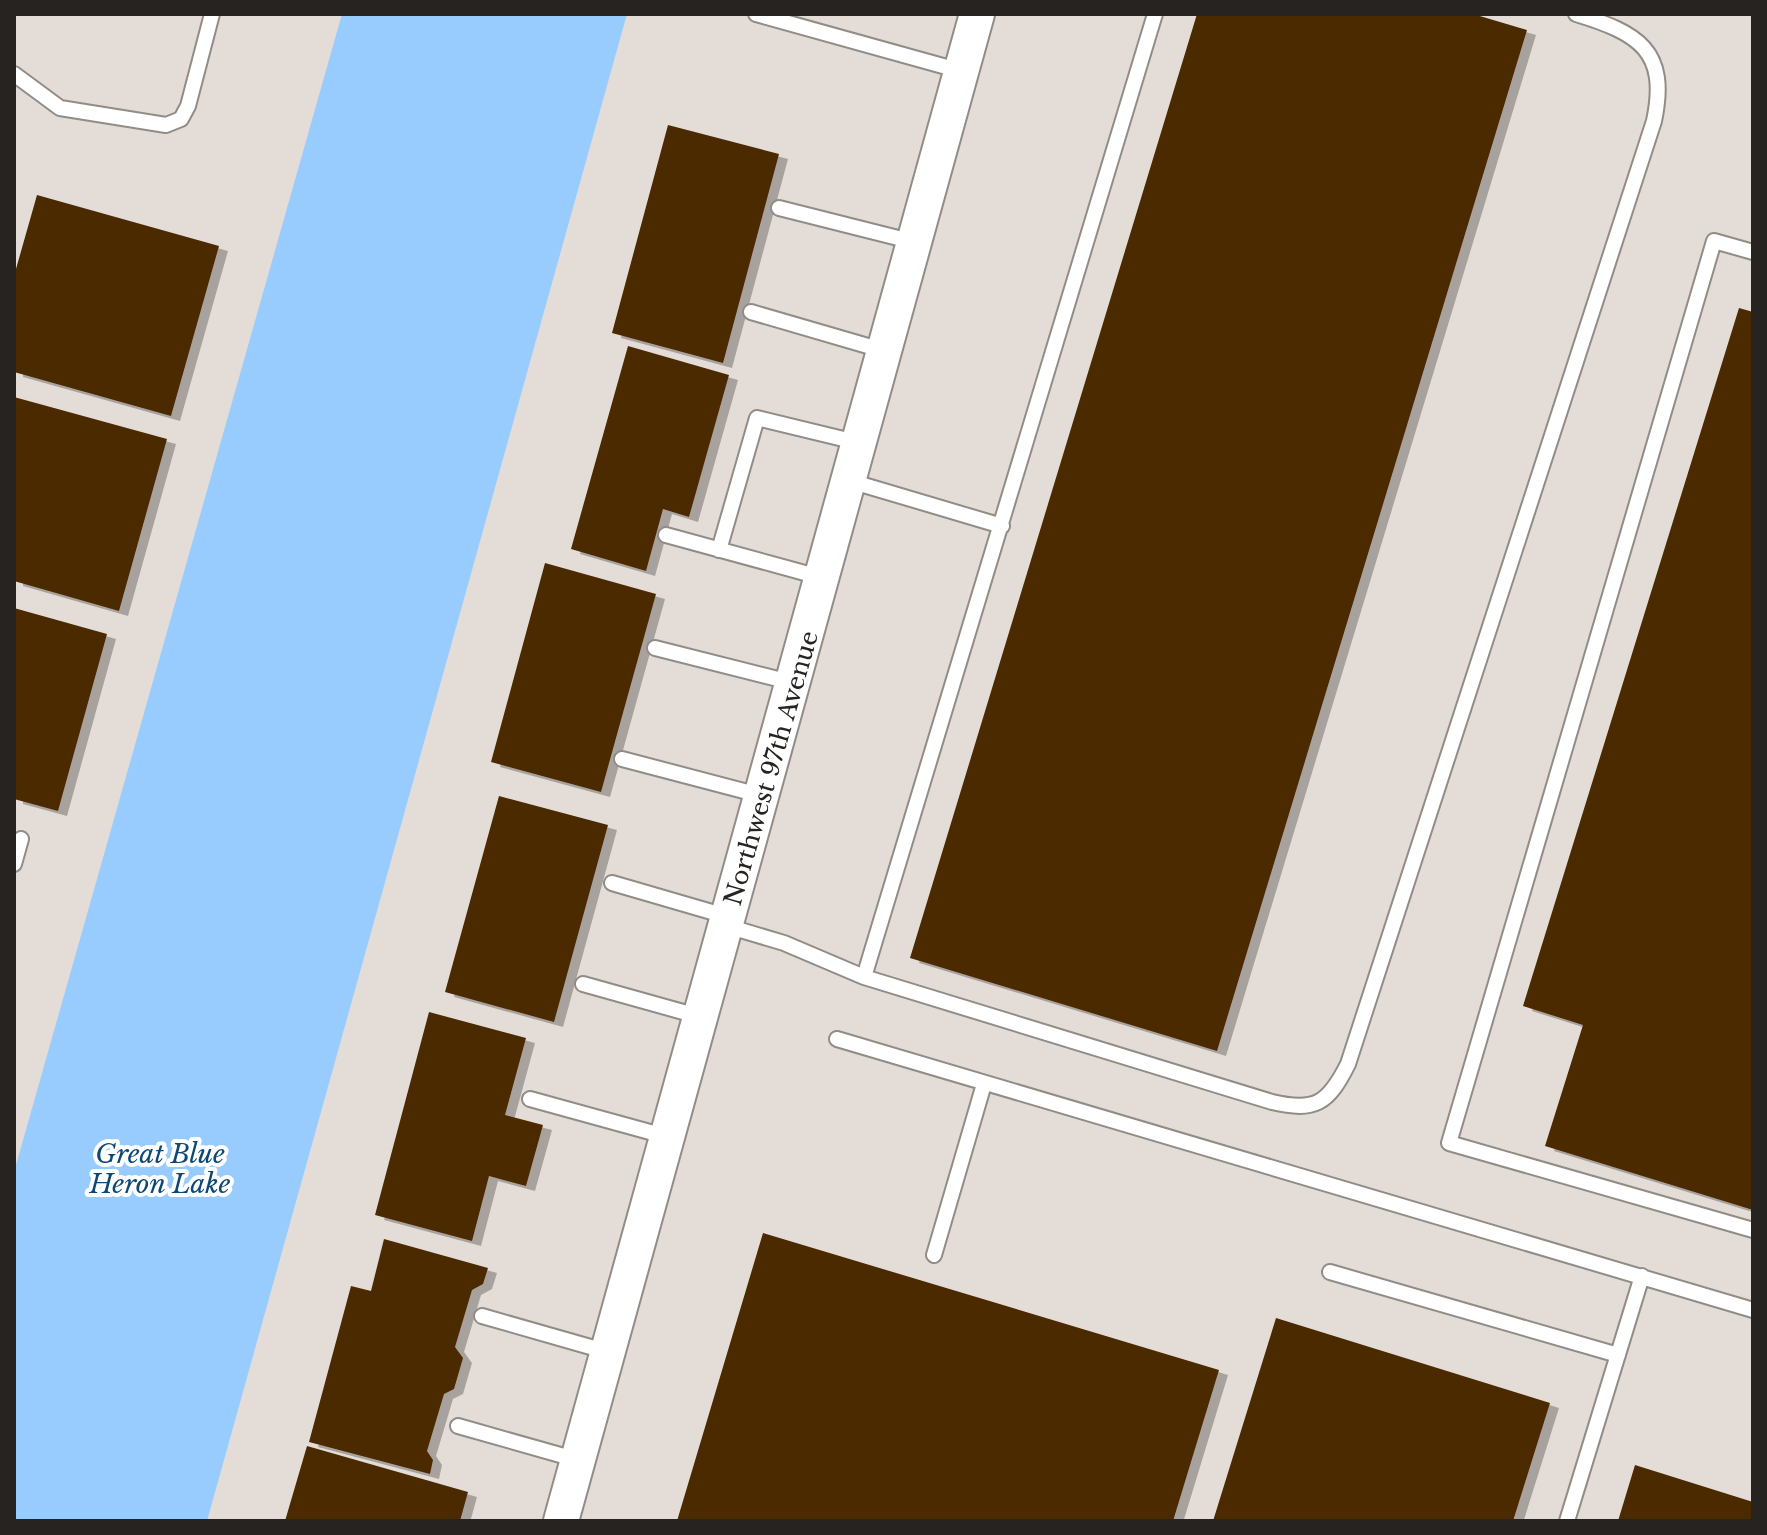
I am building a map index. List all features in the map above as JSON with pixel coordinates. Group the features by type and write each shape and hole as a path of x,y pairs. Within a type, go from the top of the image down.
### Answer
{"street":[{"name":"Northwest 97th Avenue","path":"561,1521 977,14"}],"lane":[{"path":"14,74 60,108 166,125 181,119 188,106 212,14"},
{"path":"756,14 961,72"},
{"path":"864,977 1155,14"},
{"path":"612,883 728,922 864,977 1284,1105 1297,1108 1317,1103 1338,1083 1348,1064 1654,121 1658,80 1654,64 1643,47 1629,33 1576,14"},
{"path":"779,208 914,242"},
{"path":"1753,252 1714,241 1449,1143 1753,1230"},
{"path":"751,312 885,351"},
{"path":"719,550 757,418 860,443"},
{"path":"850,481 1002,526"},
{"path":"666,535 823,578"},
{"path":"655,648 794,684"},
{"path":"622,759 763,796"},
{"path":"14,864 21,839"},
{"path":"583,984 702,1017"},
{"path":"837,1039 1753,1310"},
{"path":"934,1255 984,1084"},
{"path":"530,1099 668,1137"},
{"path":"1330,1272 1618,1355"},
{"path":"1567,1521 1642,1276"},
{"path":"482,1316 608,1352"},
{"path":"458,1426 579,1460"}],"water":[{"name":"Great Blue Heron Lake","path":"342,14 627,14 207,1521 14,1521 14,1172"}],"building":[{"path":"1197,14 1473,14 1527,30 1217,1051 910,958"},
{"path":"668,125 779,154 723,363 612,333"},
{"path":"37,195 219,246 171,416 14,372 14,276"},
{"path":"1739,308 1753,312 1753,1210 1545,1146 1583,1025 1523,1006"},
{"path":"628,346 729,375 689,517 663,509 646,571 571,549"},
{"path":"14,397 167,439 119,611 14,581"},
{"path":"545,563 656,594 601,792 491,762"},
{"path":"14,608 107,634 58,811 14,799"},
{"path":"499,796 608,825 554,1022 445,992"},
{"path":"429,1012 526,1038 505,1115 543,1125 526,1186 489,1176 472,1241 375,1215"},
{"path":"763,1233 1219,1370 1173,1521 677,1521"},
{"path":"384,1239 488,1268 483,1284 472,1290 455,1347 463,1358 454,1389 444,1394 427,1451 433,1460 430,1474 309,1442 351,1286 371,1291"},
{"path":"1276,1318 1550,1403 1513,1521 1213,1521"},
{"path":"307,1446 468,1492 460,1521 285,1521"},
{"path":"1635,1465 1753,1502 1753,1521 1618,1521"}]}
